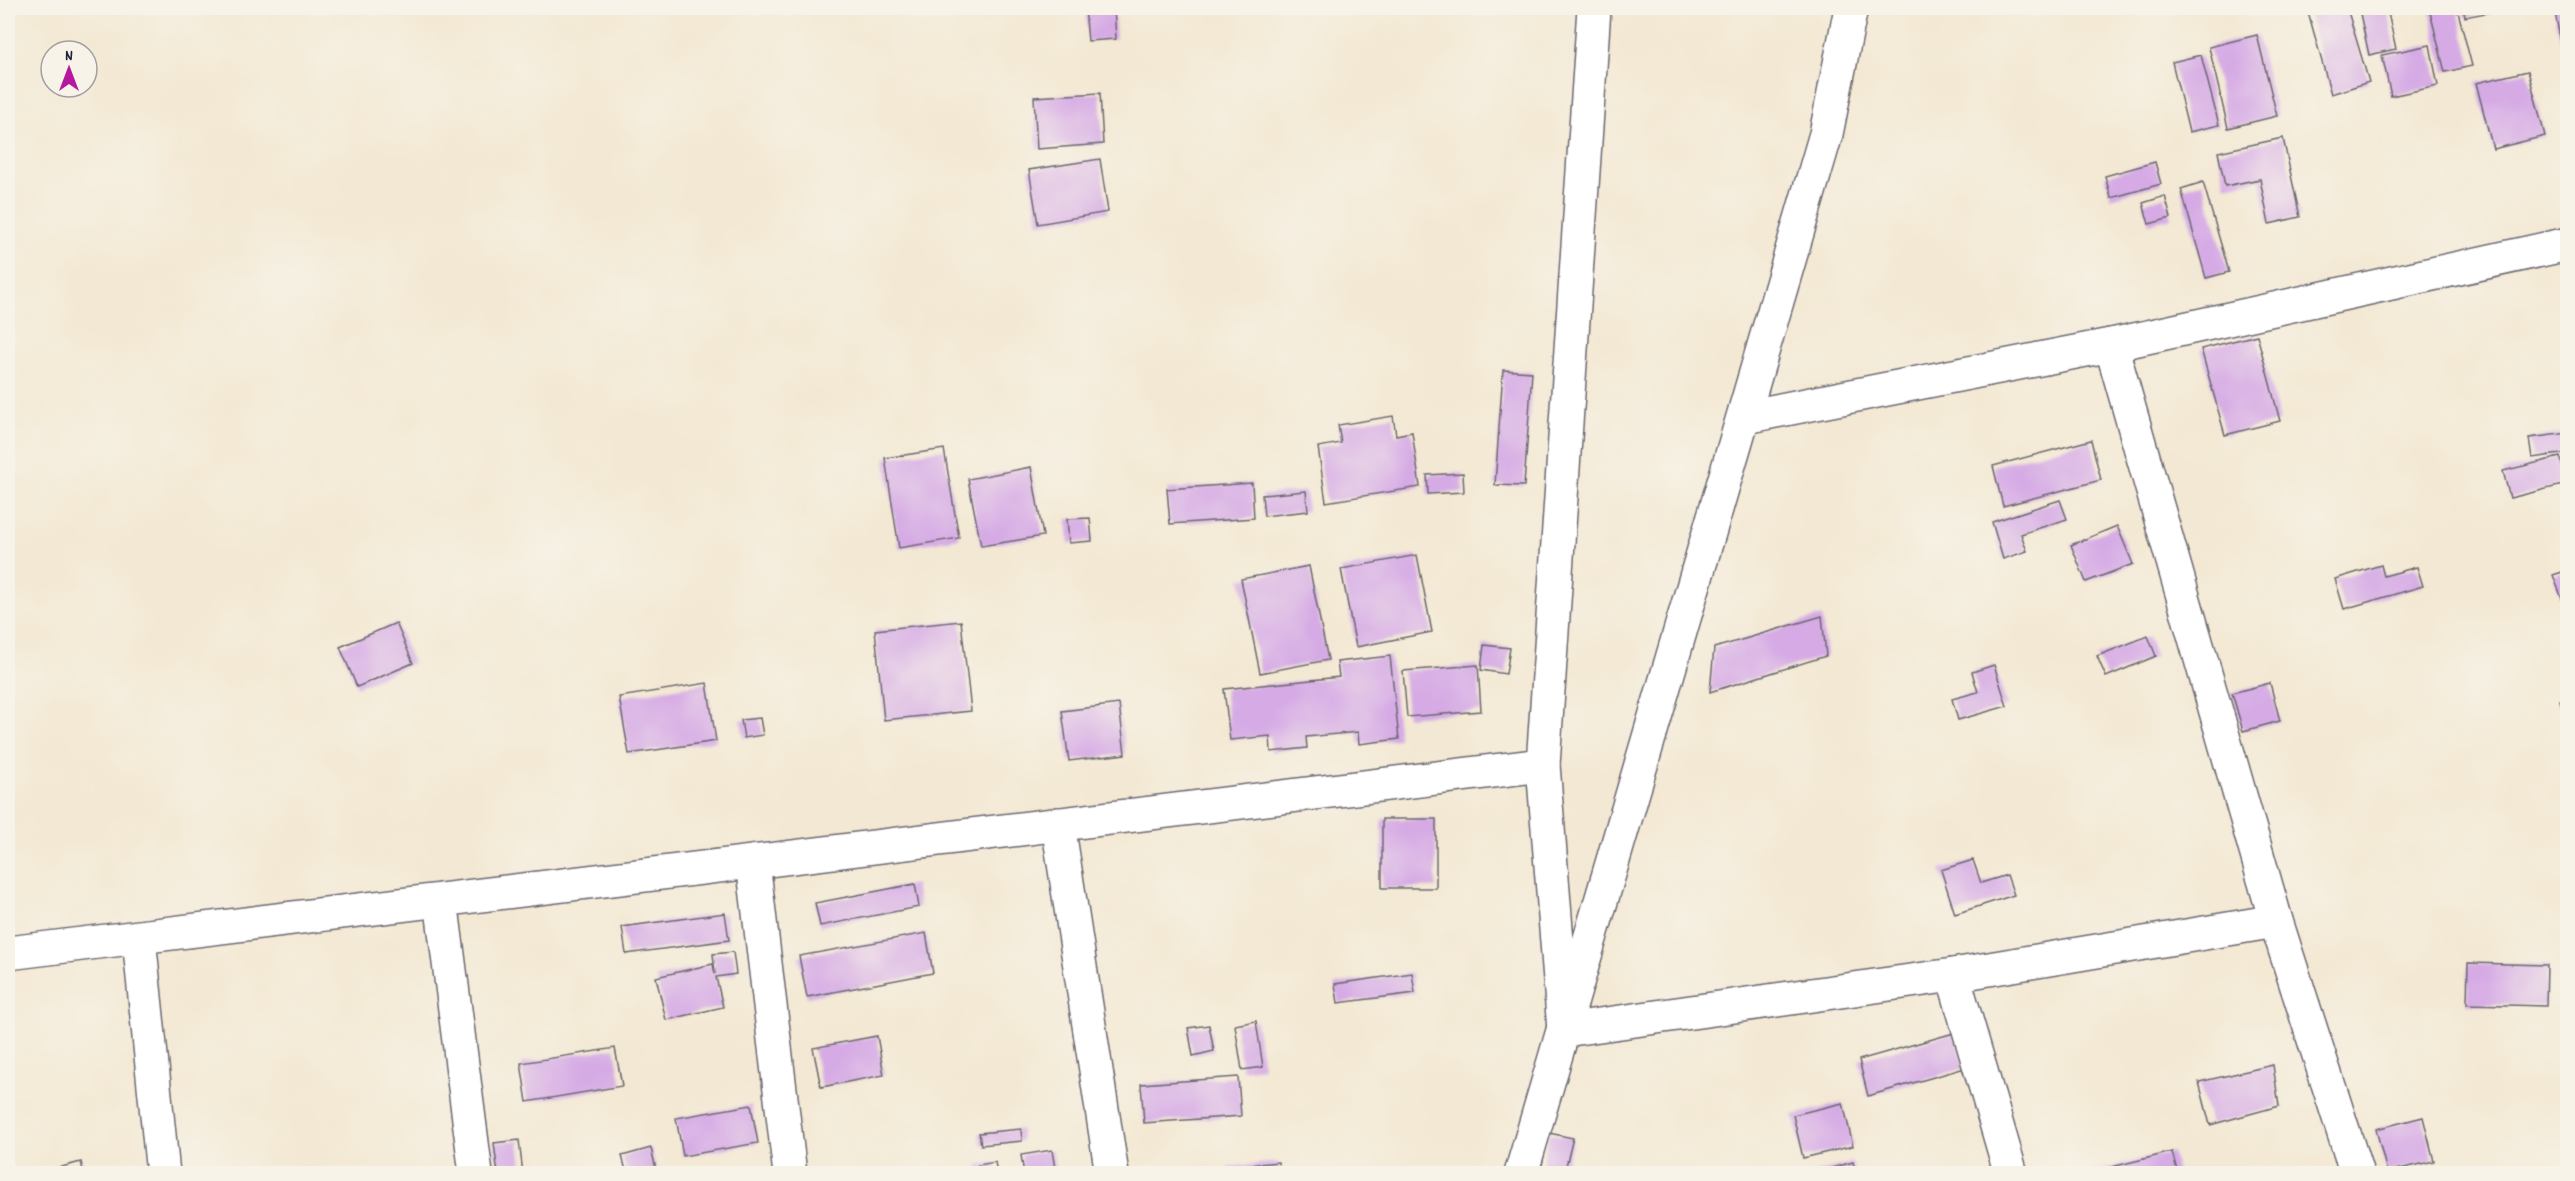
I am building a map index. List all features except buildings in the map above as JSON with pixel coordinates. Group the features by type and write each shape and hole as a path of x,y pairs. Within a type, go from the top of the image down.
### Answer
{"street":[{"path":"1564,1030 1543,765 1594,8"},
{"path":"1521,1173 1827,134 1851,8"},
{"path":"1745,417 2110,345 2568,244"},
{"path":"2110,345 2276,921 2357,1173"},
{"path":"8,953 1543,765"},
{"path":"1058,824 1112,1173"},
{"path":"753,862 790,1173"},
{"path":"441,900 476,1173"},
{"path":"1564,1030 1953,975 2276,921"},
{"path":"139,938 163,1173"},
{"path":"1953,975 2011,1173"}]}
